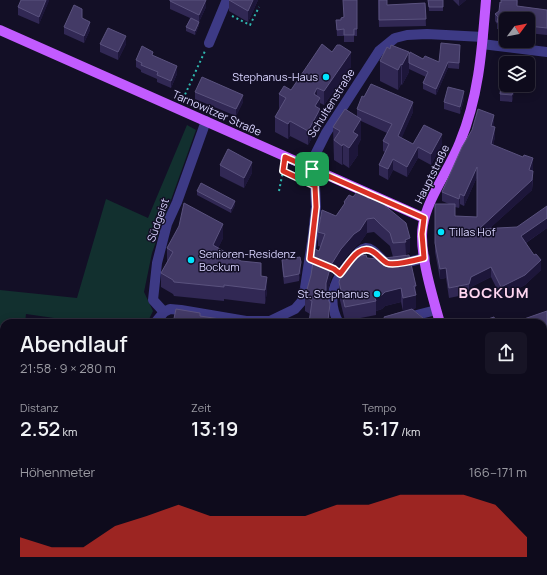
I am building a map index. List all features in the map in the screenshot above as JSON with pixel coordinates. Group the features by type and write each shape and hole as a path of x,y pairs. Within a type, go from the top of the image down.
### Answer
{"main road":[{"name":"Hauptstraße","path":"439,319 424,258 422,234 424,218 460,144 467,125 476,93 486,0"},
{"name":"Tarnowitzer Straße","path":"0,30 424,218"}],"street":[{"path":"209,42 225,1"},
{"name":"Schultenstraße","path":"272,319 295,309 302,301 315,221 315,186 312,169 314,157 326,133 379,51 384,46 395,38 407,35 427,34 482,40 547,52"},
{"name":"Südgeist","path":"164,312 153,300 157,263 167,224 177,202 206,122"},
{"path":"337,319 332,302 334,287 340,274 359,252 365,248 370,249 387,263 393,264 424,258"},
{"name":"Schultenstraße","path":"164,312 170,309 181,310 234,319"},
{"path":"401,319 436,310"},
{"path":"159,319 164,312"}],"path":[{"path":"226,13 250,25 259,7"},
{"path":"178,109 209,42"},
{"path":"280,191 285,157"},
{"path":"283,171 315,186"}],"green space":[{"path":"187,125 196,130 152,253 144,292 153,311 149,319 61,319 26,314 25,319 0,319 0,290 77,298 106,199 148,218"}],"building":[{"path":"21,0 46,0 39,17 18,7"},
{"path":"170,0 206,0 199,15"},
{"path":"229,0 253,0 248,11"},
{"path":"343,0 357,0 357,29 354,29 354,35 344,35 344,29 337,30 336,20 341,20 341,18 344,17"},
{"path":"379,0 387,0 387,5 425,3 426,19 379,20"},
{"path":"428,0 443,0 443,7 429,7"},
{"path":"501,0 517,0 517,6 547,10 547,28 535,27 535,12 499,12 499,22 497,22 498,17 495,14 499,11 500,2 501,3"},
{"path":"74,5 82,9 82,18 90,22 84,36 64,27"},
{"path":"191,18 199,22 195,31 186,27"},
{"path":"108,28 126,36 118,52 100,44"},
{"path":"441,43 460,45 459,63 448,62 436,89 423,83 428,72 409,63 409,55 410,52 423,59 425,56 439,62"},
{"path":"322,44 332,52 337,45 340,45 351,52 324,91 317,88 314,94 320,98 315,106 320,109 308,131 290,121 288,124 275,117 286,98 279,94 284,86 291,90"},
{"path":"391,45 409,52 398,70 380,61 387,47 390,49"},
{"path":"142,46 153,52 152,55 177,66 171,81 157,75 158,72 141,65 142,63 136,60"},
{"path":"202,77 243,95 236,109 195,92"},
{"path":"371,84 413,102 398,136 413,144 424,125 442,134 431,154 418,147 407,167 393,159 388,169 379,165 389,144 383,141 392,124 357,109 362,96 364,97"},
{"path":"448,87 464,91 460,107 444,102"},
{"path":"500,92 513,92 512,95 500,94"},
{"path":"345,109 361,119 353,132 358,135 349,148 343,144 342,146 334,140 340,131 333,127"},
{"path":"478,109 494,115 491,126 495,127 491,144 523,157 524,155 533,158 529,170 533,171 532,180 479,229 517,227 547,206 547,218 521,236 534,255 536,254 541,260 525,275 501,287 491,267 471,277 469,284 449,288 446,268 440,269 435,243 435,204 455,204 455,216 477,217 477,167 464,196 460,194 459,199 442,192 462,147 472,130"},
{"path":"228,149 252,162 244,178 220,165"},
{"path":"201,183 235,201 231,209 197,191"},
{"path":"358,191 369,199 372,195 406,223 410,238 405,240 406,242 393,243 390,233 374,218 367,219 360,230 354,234 341,249 331,265 326,283 326,293 330,304 328,319 310,319 312,301 305,297 311,275 315,249 319,251 325,234 318,232 322,210 336,216 349,195 353,197"},
{"name":"Senioren-Residenz Bockum","path":"184,203 223,224 213,245 241,261 261,263 261,276 267,277 265,290 224,285 224,287 174,282 161,273 173,252 167,248 179,226"},
{"name":"St. Stephanus","path":"366,255 367,258 377,259 409,255 416,286 414,286 416,295 403,298 401,288 385,292 375,298 376,301 345,307 339,282 343,270 350,258"},
{"path":"300,257 301,262 299,274 284,277 282,260"},
{"path":"176,309 200,313 200,316 220,319 174,319"},
{"path":"412,309 424,319 385,319 384,317"},
{"path":"547,311 547,319 524,319"}],"place":[{"name":"Stephanus-Haus","path":"326,77"},
{"name":"Tillas Hof","path":"441,232"},
{"name":"Senioren-Residenz Bockum","path":"191,260"},
{"name":"St. Stephanus","path":"377,294"}],"district":[{"name":"BOCKUM","path":"494,293"}],"route":[{"path":"285,157 312,169 424,218 422,234 424,258 393,264 387,263 370,249 365,248 359,252 340,274 334,269 310,259 316,207 315,186 283,171 285,157"}]}
